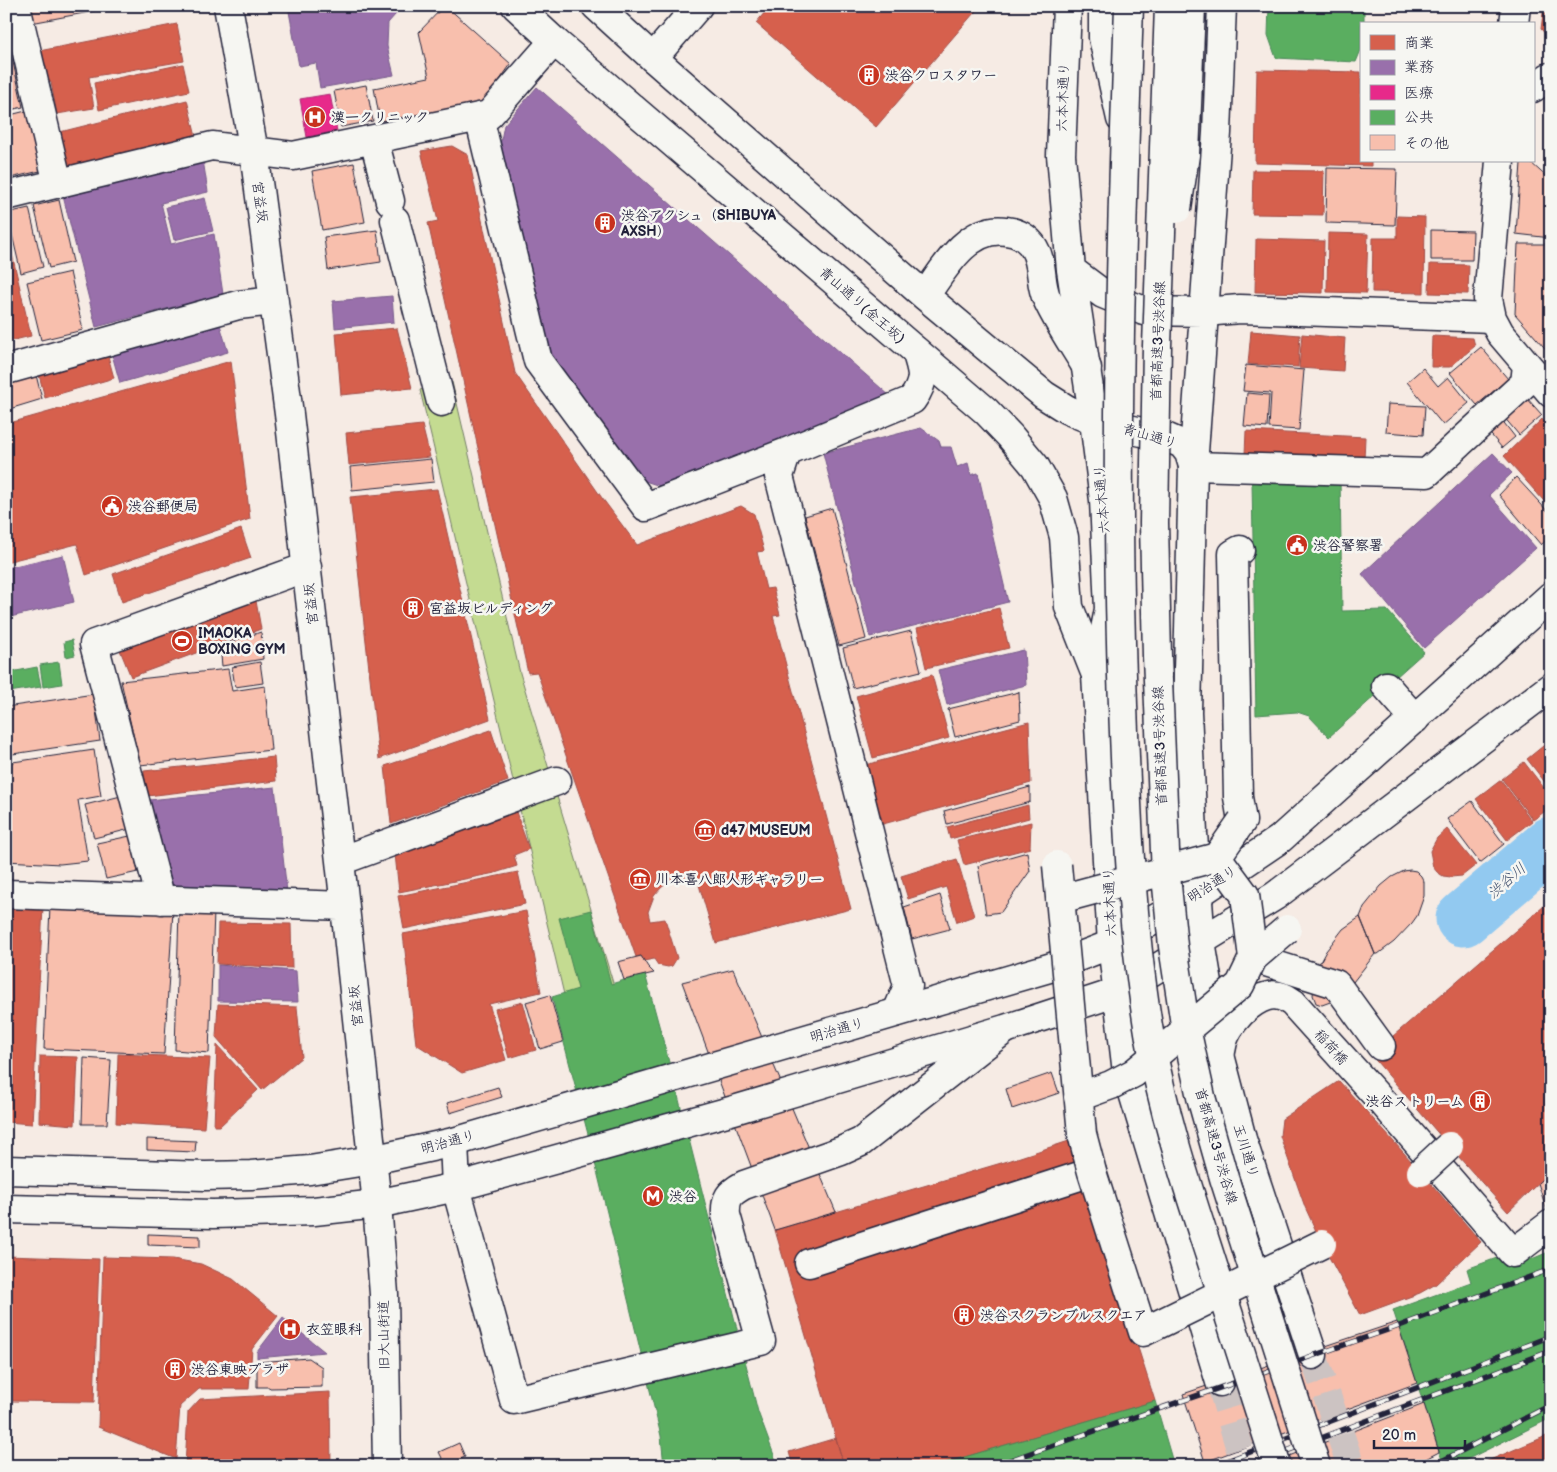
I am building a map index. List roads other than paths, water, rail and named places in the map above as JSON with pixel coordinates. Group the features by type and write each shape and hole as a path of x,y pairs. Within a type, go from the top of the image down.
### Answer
{"main road":[{"path":"16,6 58,184"},
{"name":"宮益坂","path":"228,6 254,152 274,301 307,567 377,1204"},
{"name":"青山通り(金王坂)","path":"516,6 554,41 986,411 1010,436 1035,466 1053,498 1064,537 1068,607 1096,675"},
{"path":"596,6 925,296 1044,395 1068,410 1094,421"},
{"path":"653,58 698,6"},
{"name":"六本木通り","path":"1067,6 1061,155 1071,270 1087,368 1104,500 1108,608 1096,675 1112,944 1118,992"},
{"path":"1104,6 1102,38 1125,138"},
{"path":"1130,6 1125,138 1119,529 1129,859 1138,959 1151,1040 1166,1114 1277,1466"},
{"name":"首都高速3号渋谷線","path":"1169,6 1157,346 1154,523 1156,647 1166,876 1173,946 1185,1024 1201,1097 1224,1178 1316,1466"},
{"path":"1157,346 1185,155 1191,6"},
{"path":"1222,6 1217,133 1193,466 1187,712 1201,942 1181,1038 1196,1107 1221,1195 1278,1364"},
{"path":"1514,22 1516,6"},
{"path":"6,196 212,146 293,156 480,118 489,115 554,41"},
{"path":"1534,87 1551,78"},
{"path":"480,118 538,361 646,508 912,400 919,390 922,378 916,351"},
{"path":"374,140 441,402"},
{"path":"1500,162 1488,300 1492,318 1500,333 1551,393"},
{"path":"925,296 957,252 975,237 988,231 1013,232 1025,238 1033,247 1039,260 1046,298 1087,368"},
{"path":"1071,270 1103,294 1144,311 1204,312 1240,308 1492,318"},
{"path":"6,370 238,306 274,301"},
{"path":"1193,466 1428,472 1525,383 1527,365"},
{"name":"青山通り","path":"1094,421 1168,438 1182,444 1189,452 1193,466"},
{"path":"787,452 778,476 908,986 897,1012"},
{"path":"1060,899 1217,856 1242,821 1238,797 1236,552"},
{"path":"161,900 94,644 307,567"},
{"name":"明治通り","path":"6,1170 242,1176 310,1170 372,1160 454,1142 1049,968 1112,944 1197,895 1280,839 1551,596"},
{"path":"1386,686 1414,719"},
{"path":"6,1209 222,1214 314,1211 377,1204 456,1187 734,1110 1005,1029 1118,992 1276,896 1551,687"},
{"path":"340,861 557,781"},
{"path":"1217,856 1245,895 1253,958"},
{"path":"1043,867 1057,865 1082,1134 1092,1172 1143,1332 1322,1244"},
{"path":"6,894 345,906"},
{"path":"1078,1097 1134,1073 1240,986 1253,958 1287,930"},
{"name":"玉川通り","path":"1201,942 1220,1055 1242,1139 1313,1355"},
{"path":"1253,958 1336,984 1381,1046"},
{"path":"1118,992 1158,1055 1176,1133 1193,1194 1249,1371"},
{"path":"1118,992 1127,1073 1220,1382"},
{"name":"稲荷橋","path":"1220,1055 1225,1036 1235,1020 1248,1006 1259,999 1271,995 1282,996 1292,1003 1310,1022 1385,1105 1513,1253 1551,1224"},
{"path":"454,1142 456,1187 514,1400 761,1341 726,1215 725,1203 732,1191 744,1185 842,1151 861,1142 1005,1029"},
{"path":"1421,1172 1449,1146"},
{"path":"809,1264 1092,1172"},
{"name":"旧大山街道","path":"377,1204 384,1294 386,1466"}],"waterway":[{"name":"渋谷川","path":"1463,919 1551,844"}],"tunnel":[{"path":"1313,1355 1351,1466"},
{"path":"1220,1382 1245,1466"}],"railway":[{"path":"993,1466 1402,1325 1551,1269"},
{"path":"1214,1466 1551,1336"},
{"path":"1247,1466 1551,1351"},
{"path":"1432,1466 1551,1405"}],"place":[{"name":"渋谷クロスタワー","path":"869,75"},
{"name":"漢一クリニック","path":"315,117"},
{"name":"渋谷アクシュ（SHIBUYA AXSH）","path":"605,223"},
{"name":"渋谷郵便局","path":"112,506"},
{"name":"渋谷警察署","path":"1297,545"},
{"name":"宮益坂ビルディング","path":"413,608"},
{"name":"IMAOKA BOXING GYM","path":"182,641"},
{"name":"d47 MUSEUM","path":"705,830"},
{"name":"川本喜八郎人形ギャラリー","path":"640,879"},
{"name":"渋谷ストリーム","path":"1480,1101"},
{"name":"渋谷","path":"653,1196"},
{"name":"渋谷スクランブルスクエア","path":"964,1315"},
{"name":"衣笠眼科","path":"290,1329"},
{"name":"渋谷東映プラザ","path":"175,1369"}]}
